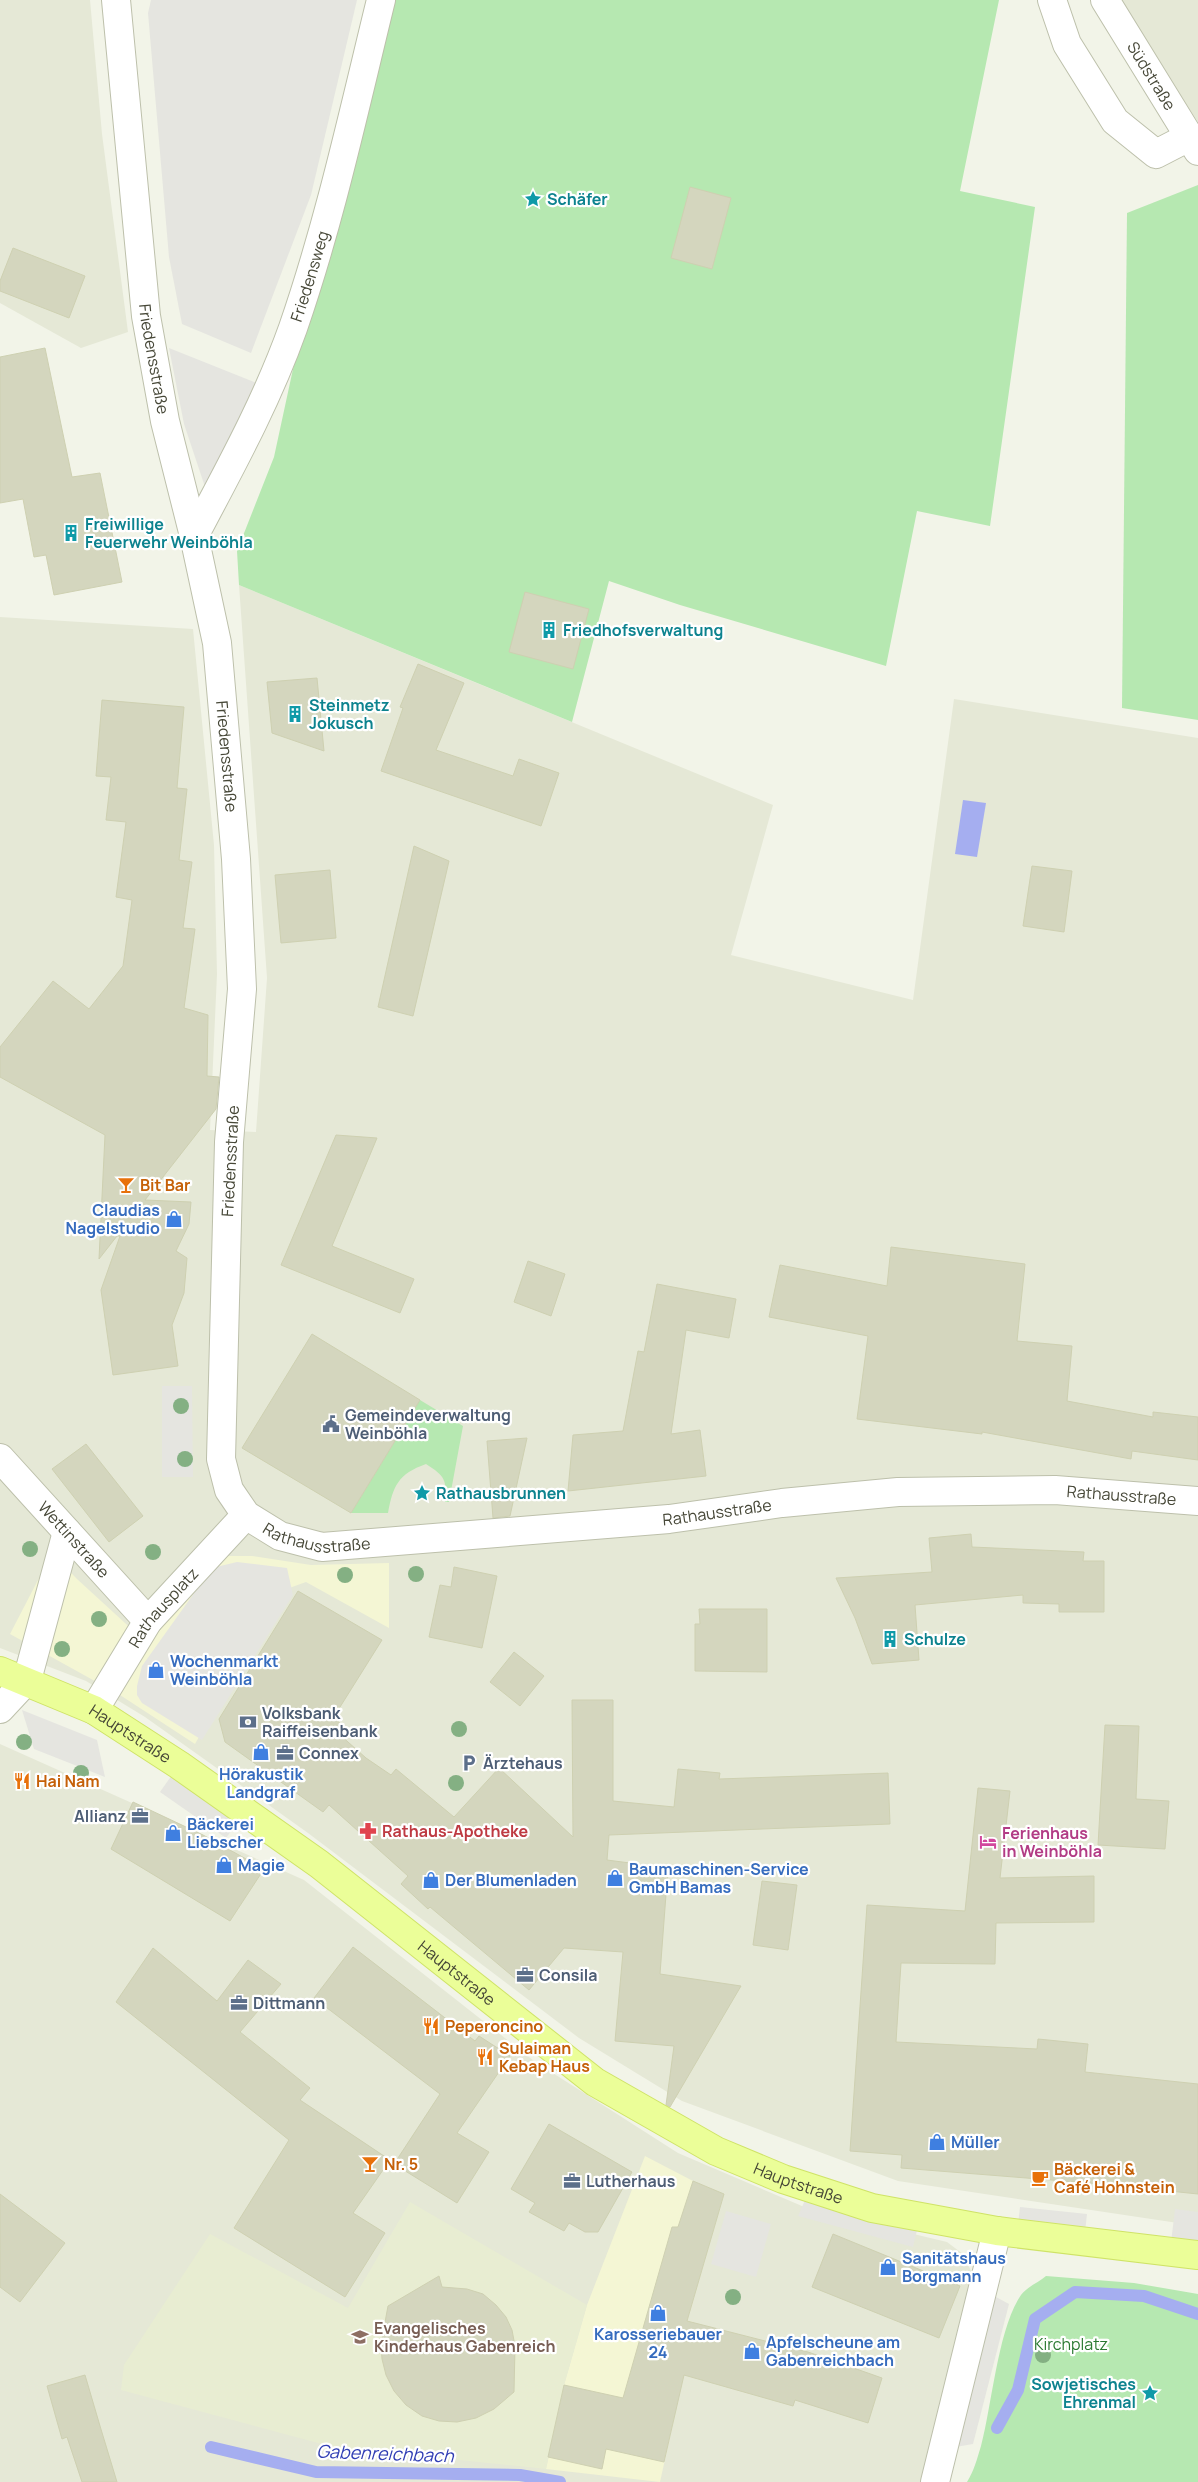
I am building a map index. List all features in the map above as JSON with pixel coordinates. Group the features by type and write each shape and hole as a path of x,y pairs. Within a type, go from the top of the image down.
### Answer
{"main road":[{"name":"Hauptstraße","path":"0,1671 26,1680 94,1710 179,1765 319,1864 595,2082 665,2124 716,2151 810,2189 872,2208 997,2231"},
{"path":"997,2231 1198,2255"}],"street":[{"name":"Friedensstraße","path":"116,0 146,316 165,421 194,536 217,643 236,858 242,989 229,1142 221,1459 229,1490 246,1515"},
{"name":"Friedensweg","path":"194,536 262,406 292,330 320,245 381,0"},
{"path":"1052,0 1067,44 1115,121 1156,154 1194,144"},
{"name":"Südstraße","path":"1105,0 1194,144"},
{"name":"Wettinstraße","path":"0,1458 148,1621"},
{"name":"Rathausstraße","path":"246,1515 280,1536 322,1547 669,1519 782,1503 898,1492 1055,1490 1198,1501"},
{"name":"Rathausplatz","path":"94,1710 148,1621 246,1515"},
{"path":"0,1709 26,1680 67,1532"},
{"path":"935,2482 997,2231"}],"shaded area":[{"path":"0,0 90,0 102,134 128,332 81,348 0,303"},
{"path":"151,0 357,0 311,195 251,353 182,324 169,257 148,13"},
{"path":"1117,0 1198,0 1198,122"},
{"path":"169,348 269,388 211,505 184,424"},
{"path":"239,585 773,805 731,955 913,1000 954,699 1198,738 1198,2226 898,2181 682,2101 579,2038 308,1833 145,1717 86,1681 0,1648 0,617 193,629 214,845 217,974 210,1130 256,1132 267,978"},
{"path":"162,1386 192,1386 193,1477 162,1477"},
{"name":"Wochenmarkt Weinböhla","path":"52,1553 77,1579 149,1645 208,1562 227,1556 252,1556 311,1565 389,1563 389,1628 306,1582 281,1591 195,1744 120,1695 10,1634"},
{"path":"237,1562 287,1568 293,1595 202,1740 142,1703 137,1695 137,1686 142,1666 212,1568"},
{"path":"22,1710 97,1740 105,1777 34,1749"},
{"path":"0,1744 304,1880 534,2061 678,2153 809,2209 947,2242 963,2254 971,2271 972,2286 925,2482 0,2482"},
{"path":"179,1765 245,1812 226,1838 160,1792"},
{"path":"645,2156 693,2181 724,2194 687,2321 693,2322 678,2374 676,2410 660,2482 546,2469 564,2385 587,2305"},
{"path":"810,2189 920,2218 913,2247 798,2216"},
{"name":"Evangelisches Kinderhaus Gabenreich","path":"410,2202 587,2305 564,2385 546,2469 333,2447 121,2390 124,2365 210,2234 348,2308"},
{"path":"1020,2207 1087,2214 1084,2241 1017,2233"},
{"path":"1175,2209 1198,2212 1198,2255 1170,2251"},
{"path":"726,2211 771,2224 756,2277 711,2264"},
{"path":"983,2290 1009,2304 973,2444 944,2449"}],"green space":[{"path":"388,0 999,0 960,191 1035,207 990,526 917,511 886,666 680,605 609,581 572,722 239,585 237,551 274,457 293,369 343,203"},
{"path":"1198,185 1198,720 1122,708 1127,213"},
{"path":"420,1400 463,1426 449,1502 445,1502 446,1488 441,1475 426,1464 409,1472 398,1482 392,1495 388,1513 351,1513"},
{"name":"Kirchplatz","path":"1046,2276 1134,2283 1198,2294 1198,2482 967,2482 981,2446 1001,2346 1013,2309 1024,2292"}],"water":[{"path":"963,800 986,803 977,857 955,854"}],"building":[{"path":"690,187 731,198 712,269 671,258"},
{"path":"13,248 85,276 69,318 0,291 0,281"},
{"path":"45,348 72,477 100,473 122,582 54,595 46,555 34,557 23,499 0,503 0,357"},
{"name":"Friedhofsverwaltung","path":"525,592 589,609 573,669 509,652"},
{"path":"418,664 464,683 436,750 513,776 519,759 559,773 541,826 381,771 403,708 400,707"},
{"name":"Steinmetz Jokusch","path":"317,678 324,751 272,733 267,682"},
{"path":"102,700 184,707 177,788 187,789 179,860 192,862 183,928 195,929 184,1008 208,1015 207,1076 219,1077 216,1109 145,1200 191,1202 189,1224 176,1251 187,1258 184,1293 172,1325 178,1366 113,1375 101,1290 120,1236 117,1236 99,1259 105,1135 0,1077 0,1047 53,981 89,1009 123,966 132,900 116,897 126,822 106,820 111,777 96,776"},
{"path":"414,846 449,861 413,1016 378,1007"},
{"path":"1032,866 1072,871 1064,932 1023,926"},
{"path":"330,870 336,938 281,943 275,875"},
{"path":"336,1135 377,1138 332,1246 414,1279 400,1313 281,1265"},
{"path":"891,1247 1025,1264 1017,1341 1072,1346 1067,1401 1153,1417 1153,1412 1198,1417 1198,1460 1132,1451 1131,1459 982,1432 982,1434 857,1419 868,1336 769,1317 780,1265 887,1286"},
{"path":"528,1261 565,1274 551,1316 514,1302"},
{"path":"657,1284 736,1299 729,1338 686,1330 671,1434 700,1430 706,1476 568,1491 573,1435 623,1431 638,1351 644,1352"},
{"name":"Gemeindeverwaltung Weinböhla","path":"312,1334 420,1400 351,1513 242,1448"},
{"path":"527,1438 510,1516 493,1518 487,1441"},
{"path":"86,1444 143,1516 109,1542 52,1469"},
{"path":"971,1534 972,1547 1084,1552 1083,1561 1104,1561 1104,1612 1059,1612 1059,1604 1023,1603 1023,1595 915,1605 919,1660 872,1664 855,1618 836,1578 932,1572 929,1538"},
{"path":"454,1567 497,1576 482,1648 429,1637 440,1585 451,1587"},
{"path":"298,1591 382,1640 335,1715 341,1726 339,1734 366,1758 391,1775 396,1769 454,1817 499,1768 573,1837 572,1700 613,1700 613,1801 674,1807 678,1769 720,1773 719,1779 888,1773 890,1824 609,1835 607,1860 668,1868 660,1974 741,1986 670,2107 666,2105 674,2046 615,2041 623,1952 564,1948 529,1990 430,1907 428,1909 401,1884 408,1876 329,1805 323,1812 225,1742 219,1719"},
{"path":"699,1609 767,1609 767,1672 695,1671 695,1624 700,1624"},
{"path":"514,1652 544,1676 520,1706 490,1682"},
{"path":"1105,1725 1139,1726 1136,1799 1169,1801 1165,1849 1098,1845"},
{"path":"978,1788 1010,1791 1000,1878 1094,1876 1094,1922 996,1923 995,1964 901,1963 896,2042 1037,2049 1038,2039 1088,2044 1085,2072 1198,2084 1198,2194 1150,2189 1149,2192 1114,2188 1114,2185 901,2168 902,2155 850,2151 867,1905 965,1911"},
{"path":"133,1802 203,1835 264,1869 230,1921 111,1849"},
{"path":"762,1881 797,1885 788,1950 753,1945"},
{"path":"353,1947 475,2041 479,2036 510,2056 457,2133 489,2152 457,2203 394,2164 440,2094 314,1998"},
{"path":"153,1948 217,2001 248,1960 281,1984 240,2032 310,2088 300,2100 390,2160 353,2213 385,2233 345,2297 234,2228 289,2140 116,2002"},
{"name":"Lutherhaus","path":"549,2124 632,2172 598,2232 585,2232 569,2223 564,2231 529,2212 535,2203 511,2189"},
{"path":"693,2181 724,2194 687,2321 808,2352 882,2378 868,2423 795,2400 793,2406 684,2375 664,2462 606,2449 602,2469 548,2457 564,2385 623,2398 672,2227 678,2227"},
{"path":"0,2194 65,2243 20,2302 0,2287"},
{"path":"833,2234 960,2286 939,2338 812,2287"},
{"name":"Evangelisches Kinderhaus Gabenreich","path":"439,2276 442,2287 467,2289 483,2294 496,2305 506,2317 512,2330 515,2346 514,2392 494,2409 476,2418 457,2422 439,2421 422,2416 406,2405 394,2391 386,2375 382,2359 381,2344 388,2306"},
{"path":"85,2375 117,2482 82,2482 67,2437 62,2439 47,2386"}],"waterway":[{"name":"Gabenreichbach","path":"997,2428 1018,2390 1035,2319 1075,2292 1144,2296 1198,2314"},
{"name":"Gabenreichbach","path":"211,2447 316,2472 520,2475 560,2482"}],"place":[{"name":"Schäfer","path":"533,199"},
{"name":"Freiwillige Feuerwehr Weinböhla","path":"71,533"},
{"name":"Friedhofsverwaltung","path":"549,630"},
{"name":"Steinmetz Jokusch","path":"295,714"},
{"name":"Bit Bar","path":"126,1185"},
{"name":"Claudias Nagelstudio","path":"174,1219"},
{"name":"Gemeindeverwaltung Weinböhla","path":"331,1424"},
{"name":"Rathausbrunnen","path":"422,1493"},
{"name":"Schulze","path":"890,1639"},
{"name":"Wochenmarkt Weinböhla","path":"156,1670"},
{"name":"Volksbank Raiffeisenbank","path":"248,1722"},
{"name":"Hörakustik Landgraf","path":"261,1752"},
{"name":"Connex","path":"285,1753"},
{"name":"Ärztehaus","path":"469,1763"},
{"name":"Hai Nam","path":"22,1781"},
{"name":"Allianz","path":"140,1816"},
{"name":"Rathaus-Apotheke","path":"368,1831"},
{"name":"Bäckerei Liebscher","path":"173,1833"},
{"name":"Ferienhaus in Weinböhla","path":"988,1842"},
{"name":"Magie","path":"224,1865"},
{"name":"Baumaschinen-Service GmbH Bamas","path":"615,1878"},
{"name":"Der Blumenladen","path":"431,1880"},
{"name":"Consila","path":"525,1975"},
{"name":"Dittmann","path":"239,2003"},
{"name":"Peperoncino","path":"431,2026"},
{"name":"Sulaiman Kebap Haus","path":"485,2057"},
{"name":"Müller","path":"937,2142"},
{"name":"Nr. 5","path":"370,2164"},
{"name":"Bäckerei & Café Hohnstein","path":"1040,2178"},
{"name":"Lutherhaus","path":"572,2181"},
{"name":"Sanitätshaus Borgmann","path":"888,2267"},
{"name":"Karosseriebauer 24","path":"658,2313"},
{"name":"Evangelisches Kinderhaus Gabenreich","path":"360,2337"},
{"name":"Apfelscheune am Gabenreichbach","path":"752,2351"},
{"name":"Sowjetisches Ehrenmal","path":"1150,2393"}]}
